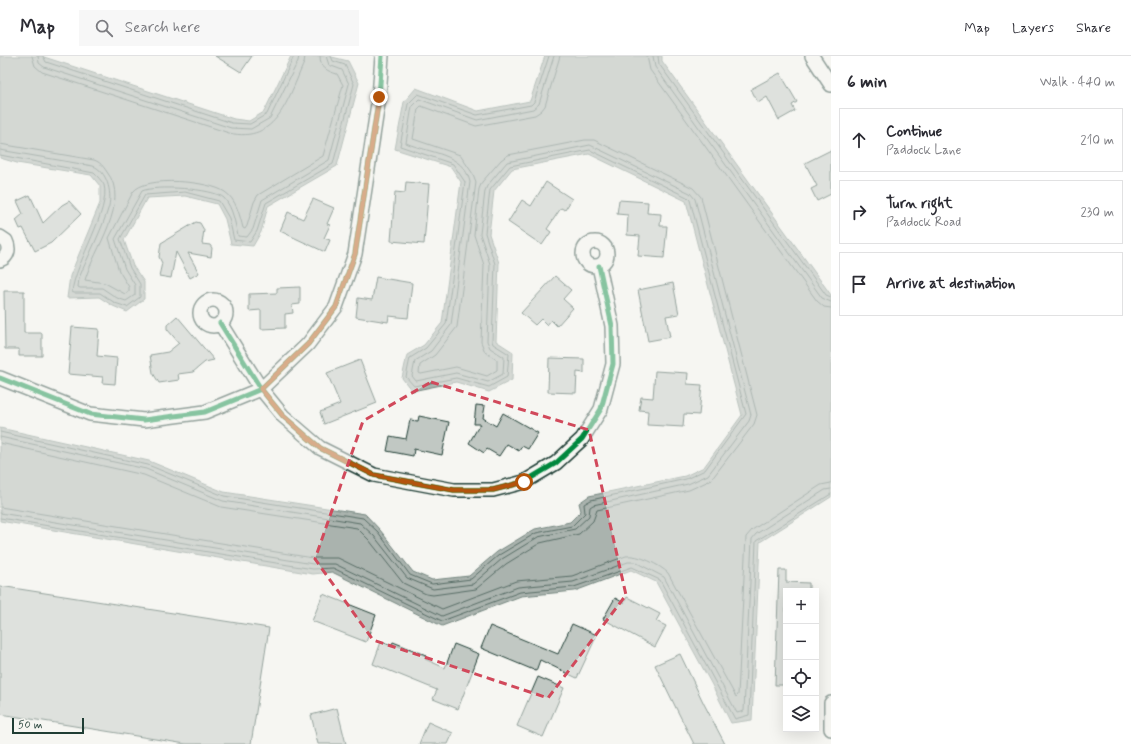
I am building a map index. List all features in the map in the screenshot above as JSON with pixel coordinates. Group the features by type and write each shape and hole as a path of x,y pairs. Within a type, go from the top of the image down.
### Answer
{"street":[{"path":"0,378 90,414 144,420 205,412 261,389 308,344 336,307 346,280 355,254 379,97 382,56"},
{"path":"812,56 831,85"},
{"path":"0,237 6,241 8,251 6,256 0,260"},
{"path":"220,324 261,389 283,416 320,448 374,475 454,490 493,490 524,482 556,463 582,439 601,409 613,364 612,326 599,266"},
{"path":"831,703 831,729"}],"highlighted area":[{"path":"431,382 589,430 626,595 548,698 373,640 315,559 363,421"}],"water":[{"path":"0,56 41,56 234,119 249,121 264,112 291,56 328,56 348,61 359,83 337,166 268,206 261,232 253,246 231,244 225,219 217,204 185,196 147,198 124,240 133,266 144,282 144,299 127,312 113,306 99,297 67,298 70,276 100,203 100,186 91,175 17,163 0,158"},
{"path":"545,56 662,56 662,61 831,295 831,497 760,542 752,720 731,723 656,582 631,570 575,591 521,596 442,626 332,572 313,574 0,521 0,428 149,461 224,492 365,514 380,530 413,572 432,580 469,576 497,552 535,529 570,522 581,511 579,503 589,496 685,476 704,467 742,415 686,201 589,154 512,169 494,191 489,234 499,263 496,341 513,352 512,380 489,392 456,382 412,391 402,378 407,355 424,345 442,323 461,182 451,167 395,149 404,102 416,88 478,111 530,101"}],"building":[{"path":"215,56 252,56 241,72"},
{"path":"780,73 797,102 792,105 795,111 779,120 767,97 758,103 751,89"},
{"path":"831,150 831,194 817,201 811,189 817,186 805,163"},
{"path":"406,182 429,184 424,244 391,241 395,192 405,193"},
{"path":"546,182 572,199 565,210 561,208 547,229 551,232 542,245 508,222 522,200 531,206"},
{"path":"30,195 43,223 62,205 69,201 81,214 51,243 35,251 23,228 20,229 16,220 23,214 17,201"},
{"path":"313,199 334,208 327,224 330,225 324,238 330,240 325,252 280,231 288,212 303,219"},
{"path":"619,200 648,202 647,213 661,214 660,226 667,226 664,258 638,256 640,236 627,235 628,215 617,214"},
{"path":"196,222 200,223 204,230 202,244 210,245 212,248 211,257 188,253 199,273 190,278 176,252 171,278 159,276 162,263 159,257 161,243"},
{"path":"555,276 571,290 563,299 573,308 557,326 551,320 547,325 541,319 535,325 521,313"},
{"path":"376,277 412,283 408,318 389,316 388,322 356,317 358,298 372,300"},
{"path":"673,283 679,314 666,316 670,337 648,341 638,290"},
{"path":"300,287 300,304 292,305 293,313 285,314 285,328 261,329 261,310 249,311 249,294 277,293 277,288"},
{"path":"4,291 24,291 24,333 42,333 42,356 19,356 19,349 5,349"},
{"path":"177,316 214,360 205,362 193,372 178,374 179,380 159,383 153,373 150,355 168,352 179,343 167,329 167,325"},
{"path":"72,327 99,329 97,356 117,358 115,384 102,383 103,377 68,374"},
{"path":"549,358 584,359 584,373 577,372 576,393 548,392"},
{"path":"360,360 377,403 324,424 320,412 340,404 327,373"},
{"path":"655,371 688,373 687,384 702,385 699,415 684,414 683,427 647,425 648,411 639,410 641,397 653,398"},
{"path":"476,405 485,406 483,418 496,426 503,413 538,433 528,449 522,446 519,451 507,444 499,456 487,449 484,453 469,443 480,424 474,424"},
{"path":"419,416 449,422 442,455 414,449 413,456 387,451 390,436 406,439 410,420 418,421"},
{"path":"779,570 786,570 786,582 809,583 809,588 783,588 783,685 775,685"},
{"path":"0,586 269,628 251,744 186,744 0,714"},
{"path":"323,594 376,615 366,642 312,621"},
{"path":"627,597 660,614 656,621 666,626 655,647 603,619 615,598 624,603"},
{"path":"572,624 597,635 577,678 540,660 536,671 481,648 490,626 558,654"},
{"path":"381,642 391,646 393,642 426,655 425,659 445,668 454,644 479,654 458,709 433,699 437,690 373,664"},
{"path":"680,654 725,744 694,744 676,708 655,665"},
{"path":"538,677 564,688 543,737 517,726"},
{"path":"337,708 346,744 318,744 311,715"},
{"path":"428,722 453,733 448,744 419,744"}],"cycle path":[{"path":"0,378 90,414 144,420 205,412 261,389 308,344 336,307 355,254 379,97 382,56"},
{"path":"220,323 261,389 283,416 320,448 374,475 454,490 493,490 524,482 556,463 582,439 601,409 613,364 612,326 599,266"}],"route":[{"path":"379,97 355,254 336,307 308,344 261,389 283,416 320,448 374,475 454,490 493,490 524,482"}]}
